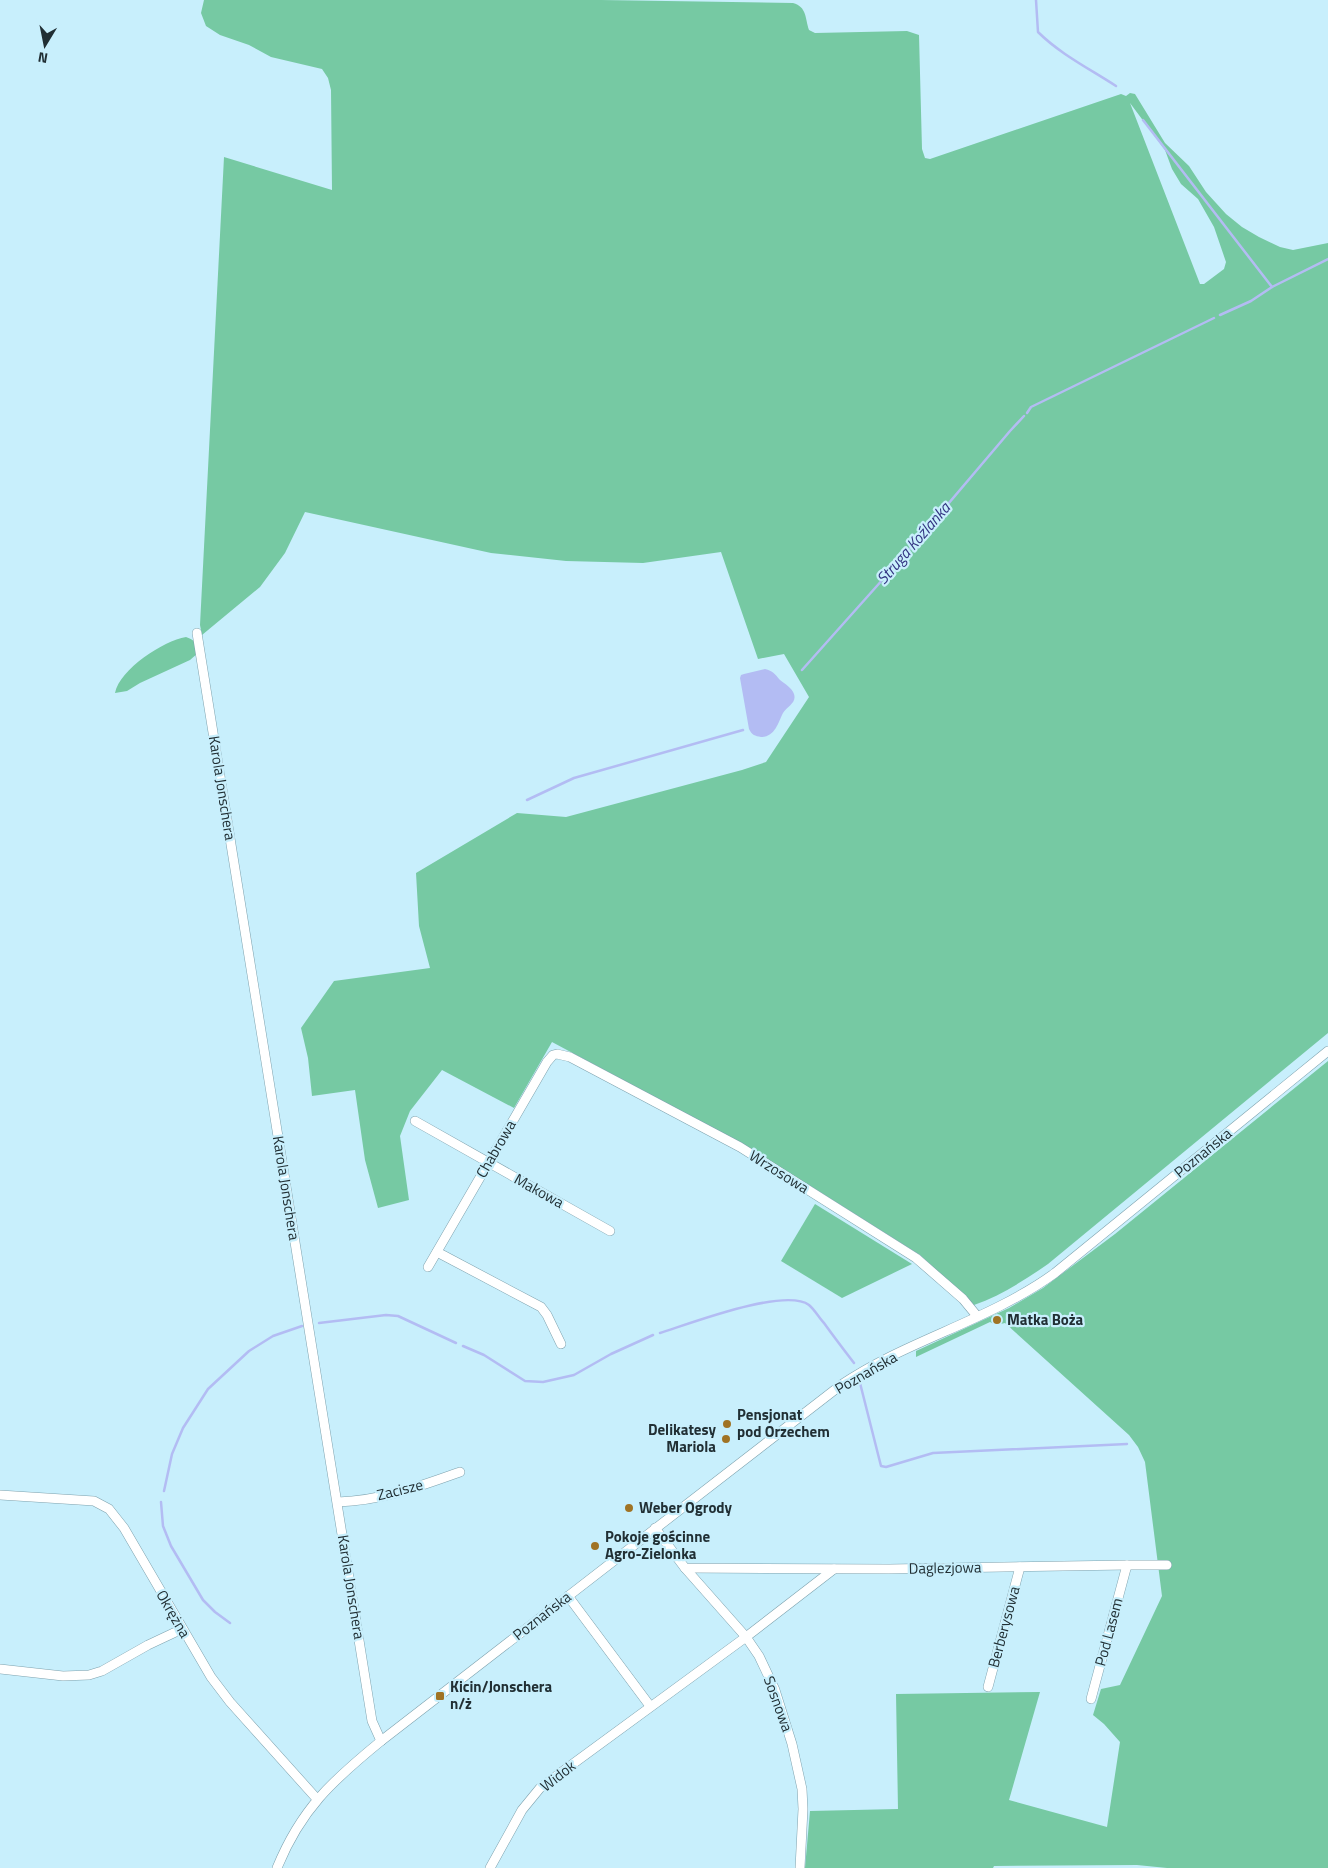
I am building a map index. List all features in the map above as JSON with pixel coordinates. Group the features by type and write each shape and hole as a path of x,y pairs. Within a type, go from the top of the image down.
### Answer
{"street":[{"name":"Karola Jonschera","path":"197,633 292,1235 338,1502 372,1721 380,1741"},
{"name":"Poznańska","path":"277,1868 294,1833 317,1799 344,1771 380,1741 847,1381 875,1365 1030,1290 1055,1273 1328,1051"},
{"name":"Wrzosowa","path":"561,1054 599,1072 740,1147 916,1258 963,1299 978,1316"},
{"name":"Chabrowa","path":"428,1267 549,1058 553,1055 561,1054"},
{"name":"Makowa","path":"415,1122 610,1231"},
{"path":"437,1252 541,1307 561,1344"},
{"name":"Zacisze","path":"338,1502 348,1502 407,1490 460,1472"},
{"name":"Okrężna","path":"0,1495 84,1499 101,1503 109,1509 124,1528 202,1664 225,1696 317,1799"},
{"name":"Sosnowa","path":"655,1528 685,1568 746,1638 759,1656 775,1690 798,1767 803,1810 800,1868"},
{"name":"Pod Lasem","path":"1091,1699 1127,1565"},
{"name":"Daglezjowa","path":"685,1568 834,1569 1167,1566"},
{"name":"Berberysowa","path":"988,1687 1020,1567"},
{"path":"746,1638 834,1569"},
{"path":"568,1596 650,1706"},
{"path":"0,1669 64,1676 89,1675 102,1671 148,1645 182,1629"},
{"name":"Widok","path":"490,1868 522,1810 540,1788 650,1706 746,1638"}],"green space":[{"path":"204,0 601,0 793,3 801,7 809,30 815,33 907,31 919,35 922,149 925,158 930,159 1121,94 1126,96 1130,93 1135,94 1165,143 1189,166 1206,192 1226,214 1242,227 1280,247 1293,250 1328,243 1328,1033 1048,1264 1012,1287 974,1305 920,1255 743,1144 552,1042 514,1108 442,1070 410,1111 400,1136 409,1200 378,1208 365,1160 355,1090 312,1096 308,1058 301,1028 334,981 430,968 419,926 416,873 517,813 566,817 766,762 809,697 784,654 758,659 721,552 643,563 566,561 491,553 305,512 285,553 260,587 202,635 200,625 224,157 332,190 331,90 328,78 322,69 271,57 249,45 220,35 206,26 201,13","holes":["1130,103 1165,150 1172,169 1181,184 1198,199 1214,227 1226,262 1224,269 1204,284 1200,284"]},
{"path":"186,637 194,641 197,647 198,653 190,660 127,691 115,693 125,675 144,658 166,644"},
{"path":"1328,1061 1328,1868 1167,1868 1137,1865 994,1866 993,1868 805,1868 810,1811 898,1809 896,1694 1040,1692 1009,1800 1107,1827 1120,1742 1093,1715 1101,1689 1120,1685 1162,1596 1145,1462 1138,1447 1129,1435 1005,1323 996,1325 990,1322 916,1357 916,1351 1009,1308 1043,1288 1115,1234"},
{"path":"815,1204 912,1264 842,1298 781,1261"}],"water":[{"path":"765,669 774,673 790,688 795,697 783,713 773,732 770,735 761,737 751,733 749,729 740,678 741,675"}],"waterway":[{"path":"1036,0 1038,32 1065,54 1116,86"},
{"path":"1143,120 1272,287"},
{"name":"Struga Koźlanka","path":"1220,315 1251,301 1272,287 1328,259"},
{"name":"Struga Koźlanka","path":"1027,413 1031,407 1214,318"},
{"name":"Struga Koźlanka","path":"802,670 909,550 1024,416"},
{"path":"527,800 574,778 743,730"},
{"path":"660,1333 736,1309 780,1301 797,1301 811,1307 854,1363"},
{"path":"319,1323 386,1315 398,1316 456,1343"},
{"path":"164,1491 172,1454 183,1428 208,1389 249,1351 273,1336 302,1326"},
{"path":"463,1346 484,1355 525,1381 543,1382 574,1375 611,1354 653,1335"},
{"path":"860,1383 881,1466 886,1467 933,1453 1127,1444"},
{"path":"161,1502 163,1526 171,1546 203,1600 230,1623"}],"place":[{"name":"Matka Boża","path":"997,1320"},
{"name":"Pensjonat pod Orzechem","path":"727,1424"},
{"name":"Delikatesy Mariola","path":"726,1439"},
{"name":"Weber Ogrody","path":"629,1508"},
{"name":"Pokoje gościnne Agro-Zielonka","path":"595,1546"},
{"name":"Kicin/Jonschera n/ż","path":"440,1696"}]}
